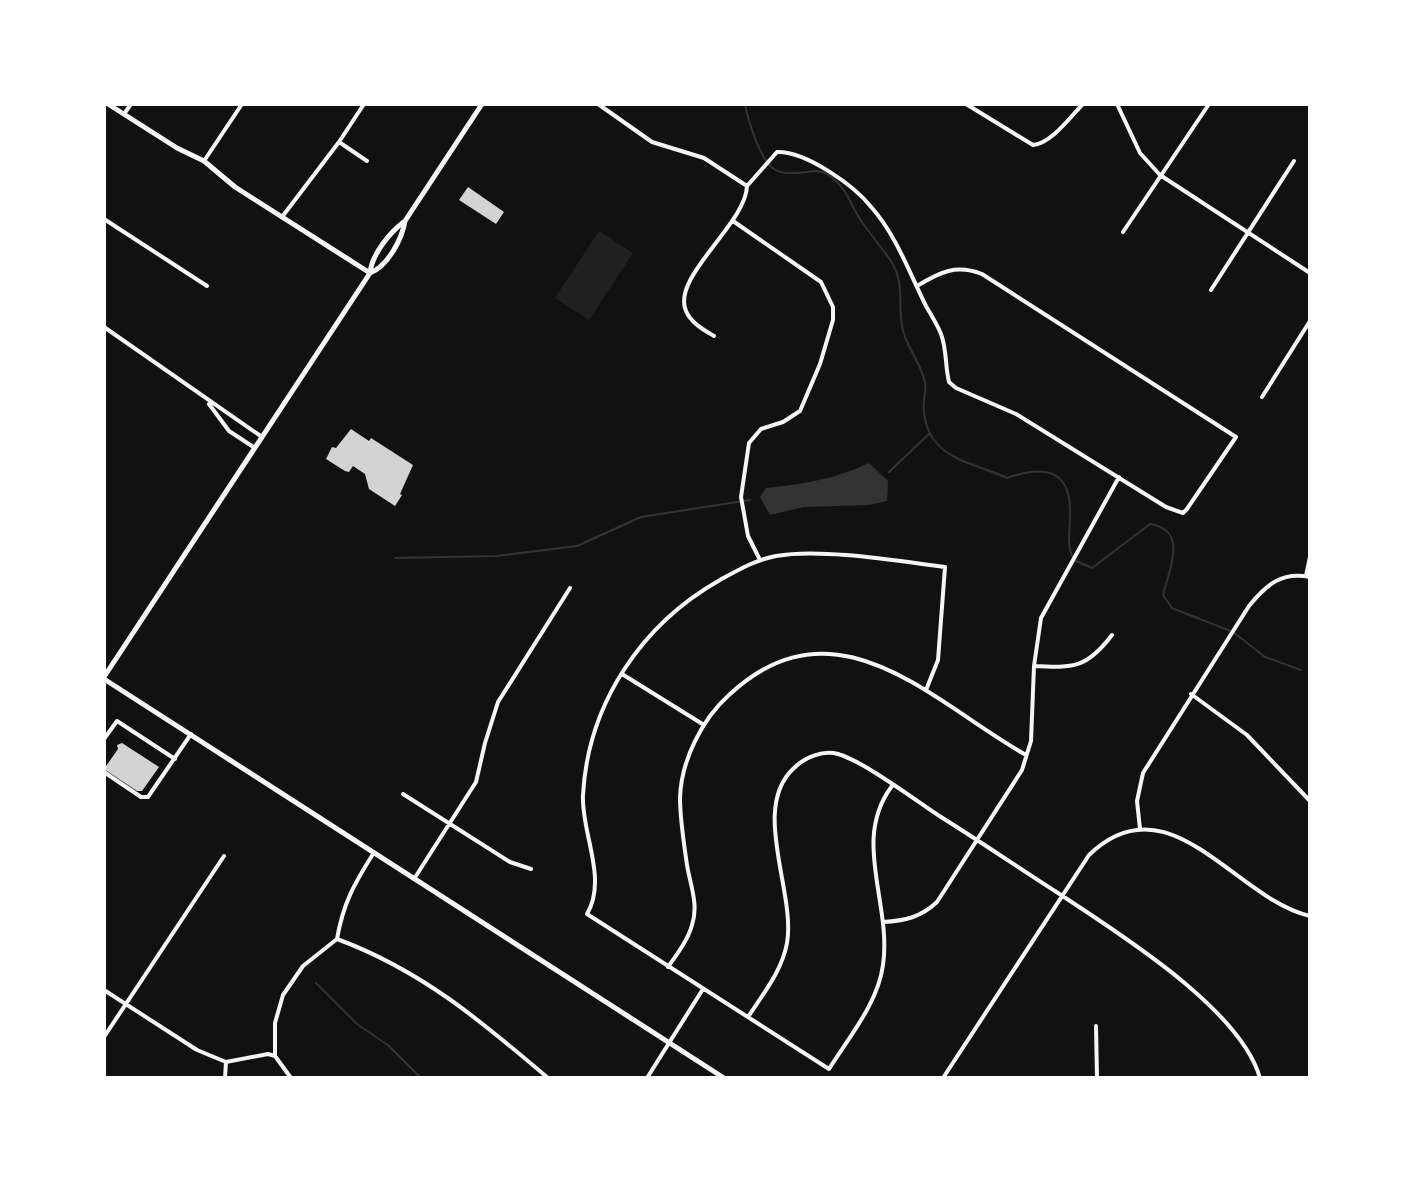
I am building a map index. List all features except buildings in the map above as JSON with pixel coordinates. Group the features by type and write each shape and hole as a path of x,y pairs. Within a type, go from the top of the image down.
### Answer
{"street":[{"path":"108,104 177,148 204,161 235,187 370,273"},
{"path":"124,114 131,104"},
{"path":"204,161 242,104"},
{"path":"282,217 364,104"},
{"path":"482,104 405,221 394,229 371,264 370,273 104,678 724,1078"},
{"path":"966,104 1033,145 1040,145 1083,104"},
{"path":"1117,104 1140,153 1160,175 1310,273"},
{"path":"1123,232 1209,104"},
{"path":"598,105 652,142 704,158 747,186"},
{"path":"339,142 367,161"},
{"path":"714,336 691,319 685,309 684,299 693,277 733,221 747,194 747,186 777,152 794,155 831,173 872,207 943,339 949,382 1016,414 1166,507 1183,513 1195,500 1236,437 982,274 956,268 941,271 917,286"},
{"path":"1211,290 1294,161"},
{"path":"104,219 207,286"},
{"path":"370,273 379,269 402,235 405,221"},
{"path":"733,221 821,282 833,307 833,320 820,364 800,411 783,422 761,429 749,443 741,497 748,536 760,560"},
{"path":"1262,397 1310,321"},
{"path":"104,327 262,437"},
{"path":"205,399 229,431 255,448"},
{"path":"883,922 902,921 927,912 946,890 1022,770 1031,741 1034,666 1041,618 1048,600 1119,477"},
{"path":"892,786 873,822 885,936 883,967 874,996 829,1069 587,914 593,903 595,882 584,814 585,771 601,712 645,639 681,605 706,588 760,560 807,553 945,567 938,660 926,690"},
{"path":"1140,829 1137,801 1143,773 1191,694 1258,595 1282,576 1308,576 1310,557"},
{"path":"414,879 471,791 480,771 498,702 570,588"},
{"path":"1034,666 1078,666 1098,653 1112,635"},
{"path":"668,967 693,923 695,904 680,793 693,748 704,725 725,698 759,671 773,664 809,655 857,657 893,671 926,690 1026,755"},
{"path":"622,674 704,725"},
{"path":"1191,694 1247,735 1310,801"},
{"path":"104,739 117,721 175,759"},
{"path":"104,772 141,797 148,797 191,734"},
{"path":"747,1017 776,973 787,944 788,927 774,811 783,780 804,760 829,752 850,759 1140,948 1188,986 1243,1042 1256,1063 1260,1078"},
{"path":"403,794 510,862 531,869"},
{"path":"943,1078 1089,855 1117,835 1140,829 1178,836 1282,904 1310,916"},
{"path":"291,1078 275,1056 275,1023 283,995 303,966 337,939 341,912 353,884 373,854"},
{"path":"104,1037 224,856"},
{"path":"337,939 366,949 403,968 501,1037 548,1078"},
{"path":"647,1078 703,988"},
{"path":"104,990 197,1050 226,1062 261,1054 275,1056"},
{"path":"1096,1026 1097,1078"},
{"path":"225,1078 226,1062"}],"shaded area":[{"path":"599,231 633,253 589,320 555,298"},
{"path":"869,463 888,481 887,501 869,505 804,507 770,515 760,497 766,488 819,480"}],"waterway":[{"path":"745,104 755,139 769,164 783,172 820,172 835,180 891,261 900,285 904,333 925,382 924,412 934,440 954,457 1007,478 1031,472 1059,478 1069,496 1069,545 1072,556"},
{"path":"889,472 929,434"},
{"path":"395,558 497,556 577,546 641,517 750,500"},
{"path":"1076,561 1092,568 1150,524 1162,528 1173,543 1172,563 1163,595 1172,608 1233,632 1265,657 1301,670"},
{"path":"316,983 357,1024 389,1046 421,1078"}]}
